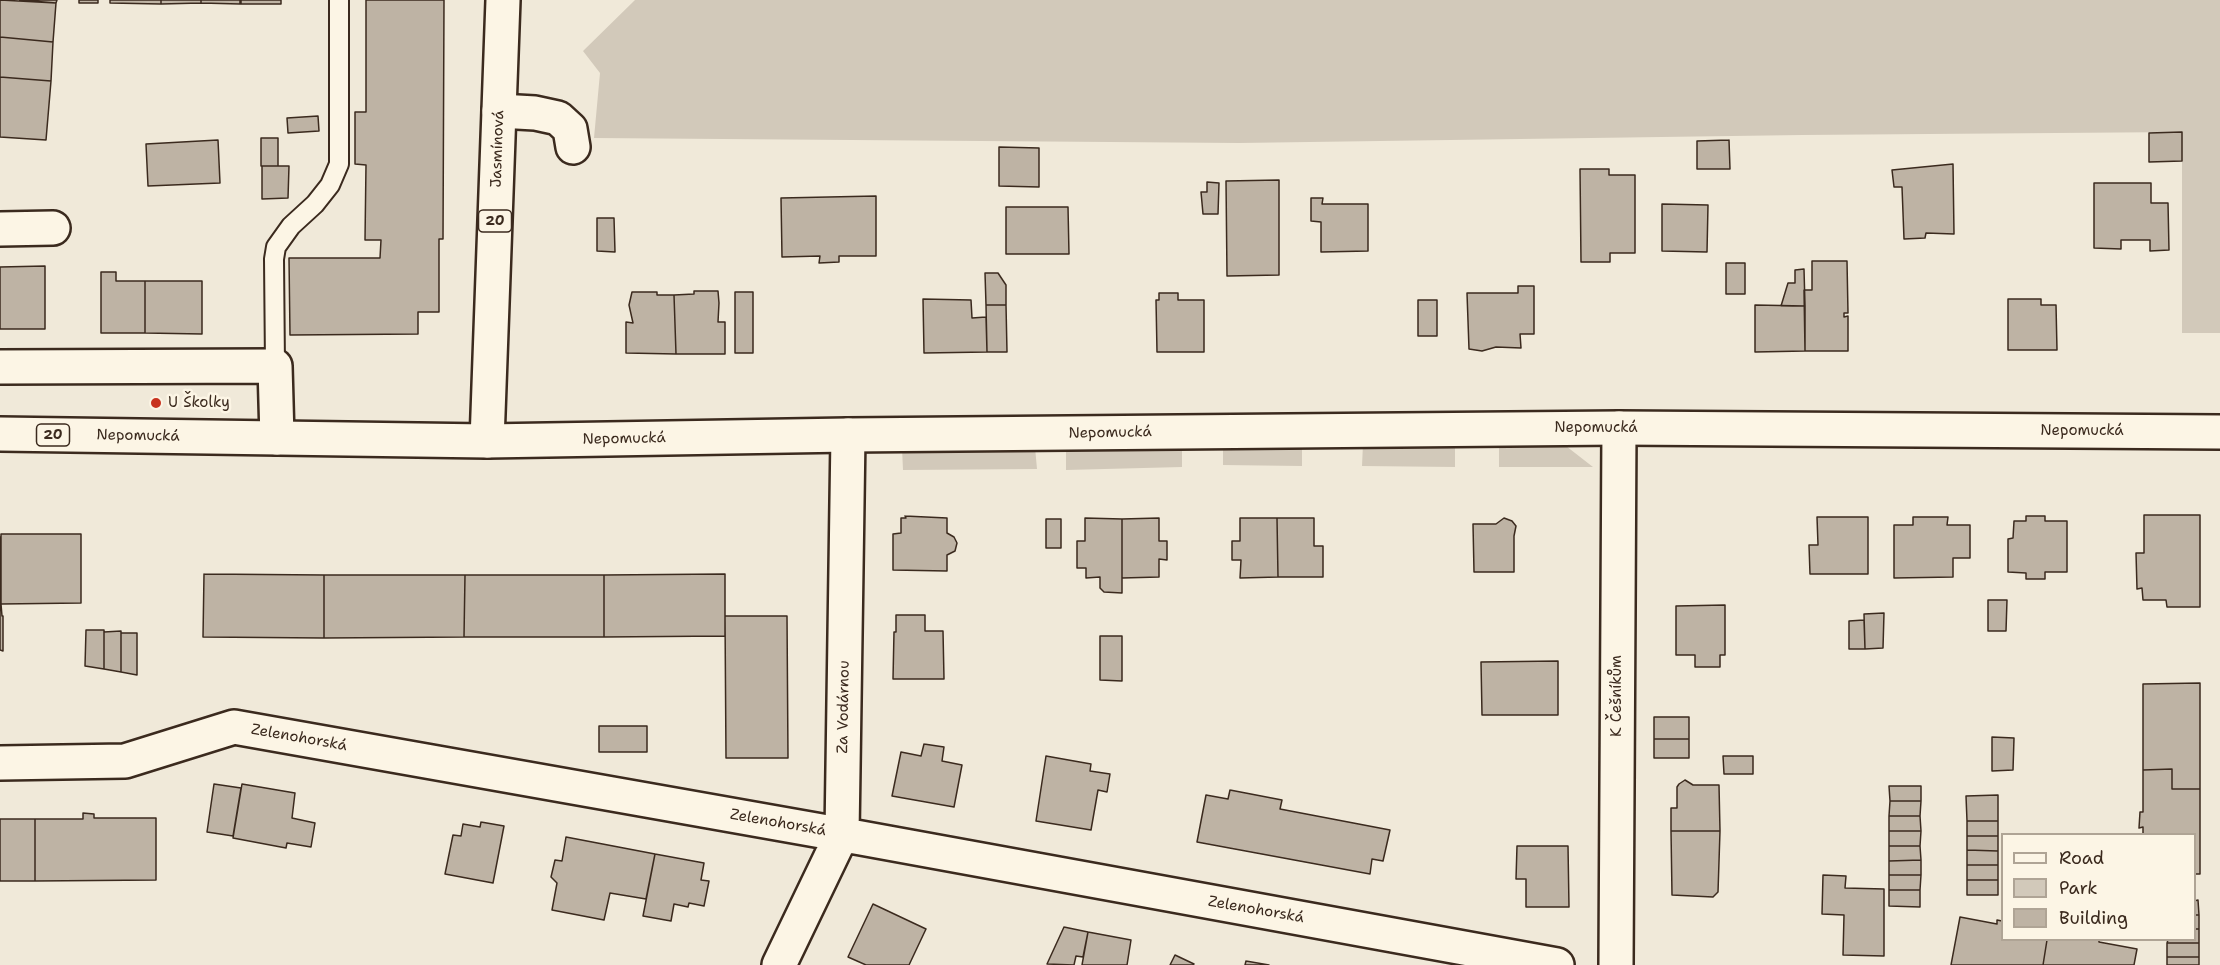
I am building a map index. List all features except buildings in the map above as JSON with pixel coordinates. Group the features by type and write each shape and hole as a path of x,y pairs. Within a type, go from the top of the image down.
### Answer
{"street":[{"name":"Jasmínová","path":"487,441 503,0"},
{"path":"499,111 535,113 558,118 570,129 573,147"},
{"path":"0,229 53,228"},
{"path":"0,367 275,366 277,438"},
{"name":"Nepomucká","path":"0,434 487,441 848,435 1618,428 2220,432"},
{"name":"K Češníkům","path":"1616,965 1618,428"},
{"name":"Za Vodárnou","path":"779,965 842,834 848,435"},
{"name":"Zelenohorská","path":"0,763 125,761 234,727 842,834 1557,965"}],"lane":[{"path":"275,366 273,260 276,247 291,226 315,204 330,185 339,164 339,0"}],"green space":[{"path":"635,0 2220,0 2220,333 2182,333 2182,132 1239,143 594,138 600,73 583,51"},
{"path":"1223,443 1302,444 1302,466 1223,465"},
{"path":"1363,444 1455,445 1455,467 1362,466"},
{"path":"1182,445 1182,467 1066,470 1066,447"},
{"path":"1499,445 1566,446 1593,467 1499,467"},
{"path":"1035,447 1037,469 903,470 902,448"}],"place":[{"name":"U Školky","path":"156,403"}]}
